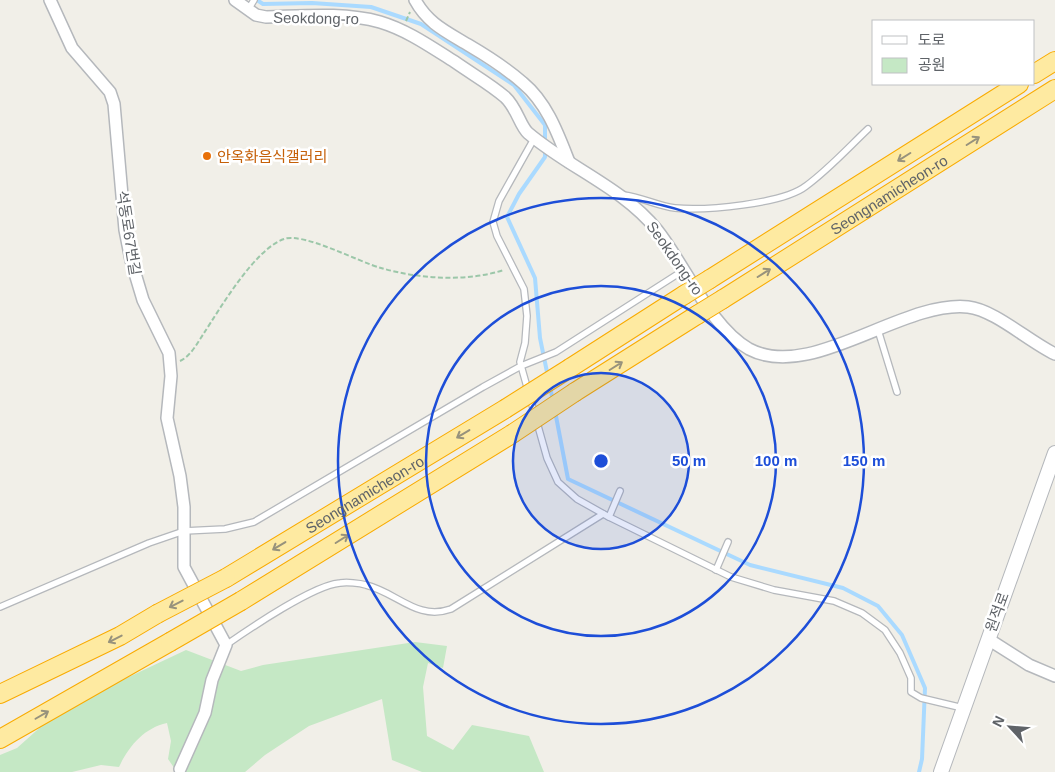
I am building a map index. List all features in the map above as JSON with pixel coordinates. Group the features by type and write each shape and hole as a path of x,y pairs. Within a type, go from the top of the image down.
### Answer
{"highway":[{"path":"1035,73 1055,61"},
{"name":"Seongnamicheon-ro","path":"0,694 120,636 157,614 226,578 505,409 1017,85"},
{"name":"Seongnamicheon-ro","path":"0,739 241,601 512,434 575,392 1055,89"}],"street":[{"name":"석동로67번길","path":"50,0 72,48 110,92 114,104 125,230 131,260 143,300 167,348 170,366 167,418 180,476 184,531 182,551 184,567 226,645"},
{"name":"Seokdong-ro","path":"235,0 251,5 256,15 266,17 329,16 359,18 379,22 420,39 499,92 512,103 526,131 619,195 647,219 724,329 752,350 771,356 789,357 878,330 929,311 967,307 988,313 1037,346 1055,354"},
{"path":"415,0 423,15 438,28 471,46 524,83 544,105 569,162"},
{"path":"1037,346 1055,346"},
{"name":"원적로","path":"941,772 1055,453"},
{"path":"988,639 1029,665 1055,676"},
{"path":"179,771 205,713 212,680 226,645"}],"lane":[{"path":"619,195 639,197 672,208 705,210 787,196 805,187 868,129"},
{"path":"536,138 495,209 493,222 497,236 524,288 527,316 521,366 548,458 558,482 577,499 606,516 717,567 731,578 774,590 834,601 862,613 885,630 900,653 911,678 911,692 921,698 963,708"},
{"path":"0,606 149,543 184,531 225,529 254,522 521,366 556,352 684,270"},
{"path":"878,330 897,392"},
{"path":"226,645 247,630 318,589 339,583 366,585 424,612 438,614 451,609 606,516 619,494"},
{"path":"717,567 727,544"}],"path":[{"path":"404,24 410,12"},
{"path":"170,366 185,359 233,287 274,243 286,238 301,238 381,268 428,277 486,276 513,267"}],"green space":[{"path":"415,642 447,646 443,668 428,663 423,687 427,736 453,750 472,725 529,736 544,772 422,772 392,760 382,699 309,726 265,755 245,772 177,772 168,759 171,741 167,723 151,729 138,739 127,752 119,767 101,765 72,772 0,772 0,755 17,748 45,723 82,699 186,650 241,671 263,665"}],"waterway":[{"path":"257,0 263,4 312,3 371,7 421,24 514,85 545,125 545,142"},
{"path":"545,149 545,157 519,194 507,217 535,278 540,338 548,377"},
{"path":"550,386 553,402"},
{"path":"555,411 568,479 750,565 843,588 878,606 902,635 925,688 922,759 919,772"}],"place":[{"name":"안옥화음식갤러리","path":"207,156"}]}
